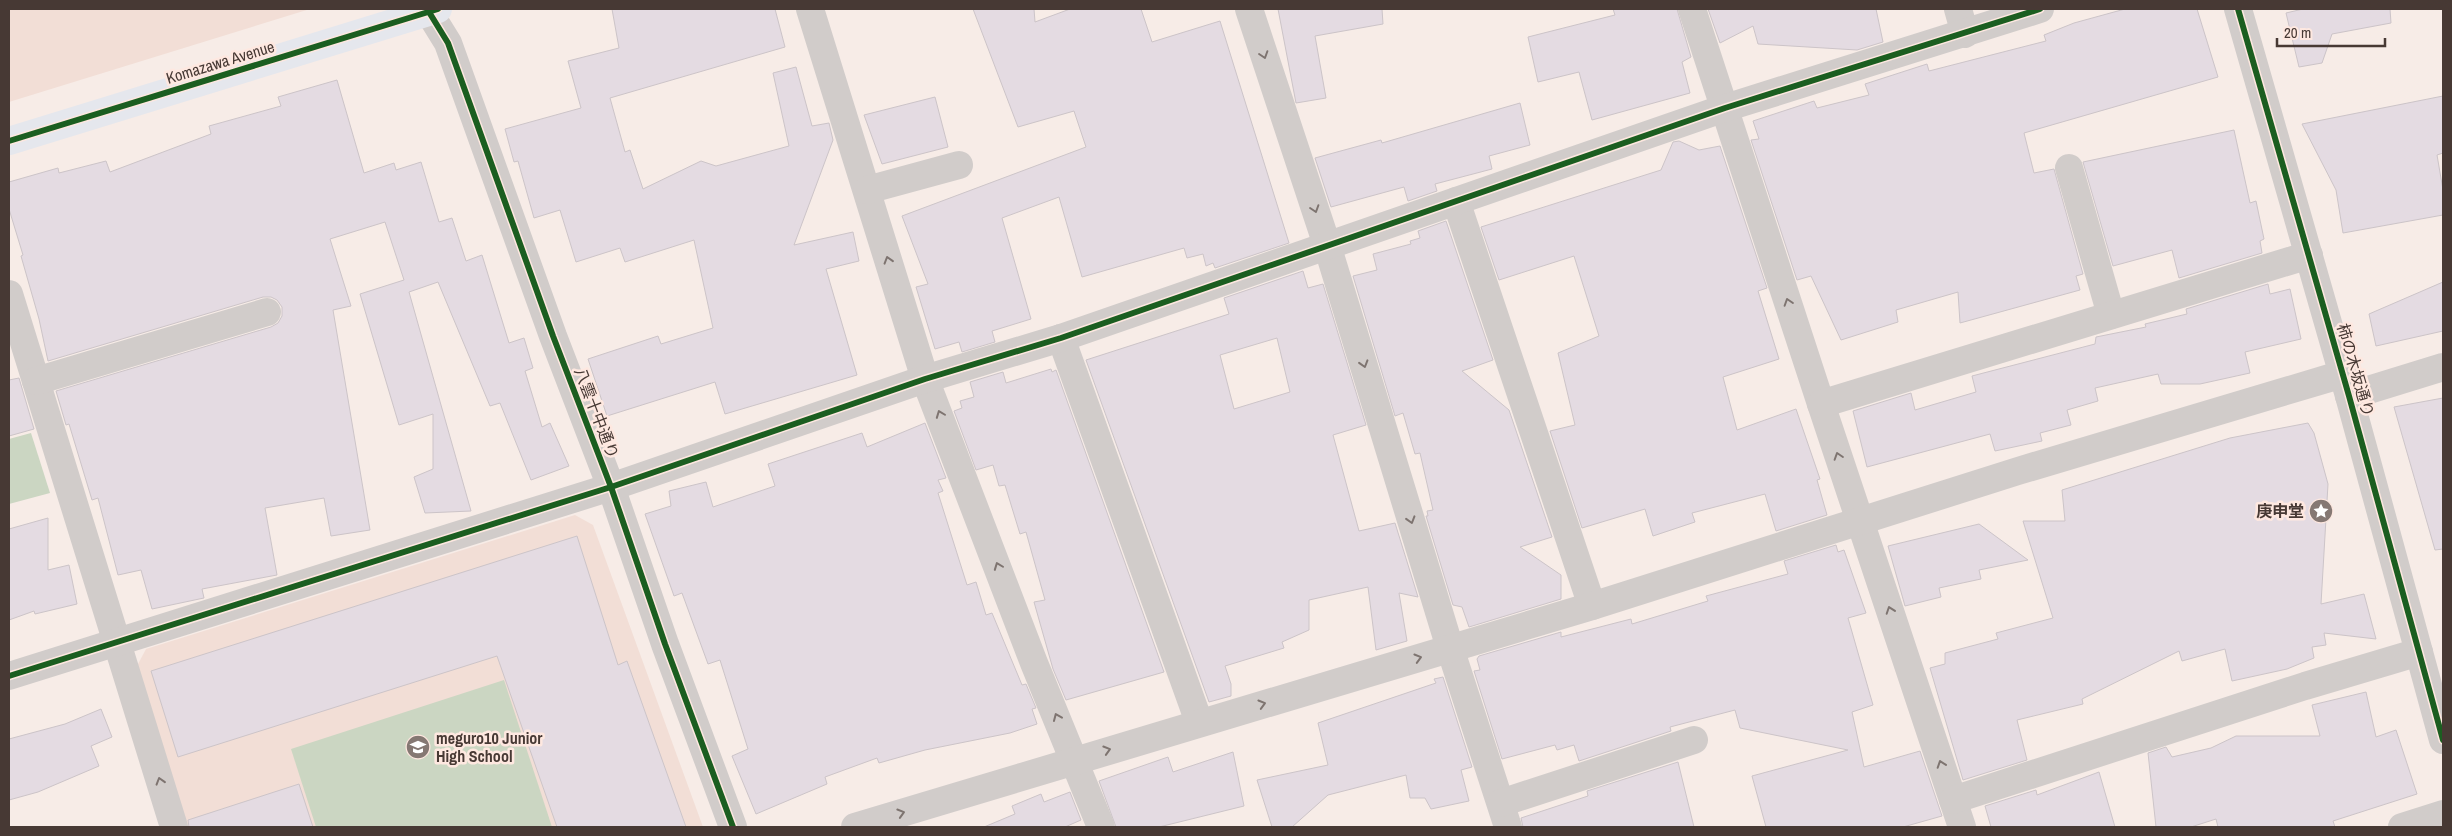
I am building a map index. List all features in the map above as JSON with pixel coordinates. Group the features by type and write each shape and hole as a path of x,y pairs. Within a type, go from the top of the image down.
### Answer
{"main road":[{"name":"Komazawa Avenue","path":"9,142 432,10"}],"street":[{"path":"810,9 925,380 1034,663 1101,827"},
{"path":"1249,9 1328,245 1450,648 1505,815 1694,740"},
{"path":"1692,9 1962,827"},
{"path":"9,676 611,488 925,380 1060,338 1725,108 1961,21 2040,9"},
{"name":"柿の木坂通り","path":"2238,9 2346,385 2443,740"},
{"name":"八雲十中通り","path":"432,10 448,43 733,827"},
{"path":"867,190 959,165"},
{"path":"2069,168 2111,315"},
{"path":"1456,201 1592,606"},
{"path":"1821,404 2309,255"},
{"path":"9,294 24,367 117,642 174,827"},
{"path":"24,367 267,312"},
{"path":"1060,338 1199,722"},
{"path":"854,827 1199,722 1592,606 1860,520 2346,385 2443,367"},
{"path":"1954,800 2296,689 2419,652"},
{"path":"2402,827 2443,814"}],"shaded area":[{"path":"9,9 310,9 9,102"},
{"name":"meguro10 Junior High School","path":"575,515 593,525 703,827 188,827 137,666 146,649"}],"green space":[{"path":"31,433 50,493 9,504 9,439"},
{"path":"504,680 552,827 316,827 291,749"}],"building":[{"path":"612,9 775,9 785,47 610,98 625,152 630,150 643,189 701,161 716,166 789,146 773,73 796,67 812,126 829,123 833,140 794,245 853,232 859,261 826,269 857,375 725,414 715,382 607,416 588,359 658,336 661,344 713,328 694,240 625,262 620,248 576,262 560,210 534,218 518,161 514,162 505,129 581,108 568,61 619,48"},
{"path":"973,9 1034,9 1035,22 1070,9 1141,9 1152,42 1220,21 1289,243 1215,268 1213,263 1206,266 1203,254 1187,258 1184,248 1082,277 1059,197 1002,218 1031,319 992,331 995,342 962,352 959,342 935,349 916,287 928,284 902,216 1086,147 1074,111 1018,127"},
{"path":"1278,9 1382,9 1383,24 1315,36 1326,98 1296,103"},
{"path":"1613,9 1677,9 1691,57 1682,62 1690,93 1592,120 1579,72 1538,82 1528,37 1615,15"},
{"path":"1708,9 1876,9 1883,42 1857,50 1758,44 1753,26 1720,43"},
{"path":"2125,9 2197,9 2218,77 2024,133 2034,173 2054,169 2083,274 2076,276 2080,290 1960,323 1958,292 1896,310 1898,322 1841,340 1811,276 1797,280 1751,140 1759,139 1753,121 1814,101 1817,108 1869,95 1865,84 1927,64 1929,71 2046,41 2044,35 2074,23"},
{"path":"2303,9 2390,9 2391,23 2332,34 2322,63 2299,67 2286,13"},
{"path":"337,80 364,173 394,163 396,170 421,162 439,222 452,218 466,261 482,255 509,343 524,338 533,368 525,371 542,427 550,423 569,466 531,480 500,403 490,406 438,282 409,292 471,511 425,513 414,477 433,469 433,414 399,425 360,294 404,280 385,222 330,239 351,306 333,310 370,530 331,536 324,498 265,508 277,575 202,589 204,598 152,609 141,570 118,575 98,498 92,500 69,424 66,425 56,391 271,327 278,323 282,316 282,307 277,300 271,297 263,297 48,361 39,319 21,256 23,255 9,209 9,182 58,168 59,173 106,161 110,172 211,134 209,126 281,106 278,97"},
{"path":"2443,96 2443,153 2437,155 2443,190 2443,215 2343,233 2336,190 2302,124"},
{"path":"935,97 948,147 882,164 864,115"},
{"path":"1520,103 1530,145 1489,156 1492,169 1435,184 1437,191 1408,201 1404,187 1331,207 1315,158 1381,140 1382,143"},
{"path":"2234,130 2250,203 2256,201 2264,239 2260,241 2262,253 2179,278 2172,250 2113,266 2083,162"},
{"path":"1679,141 1699,150 1720,146 1767,288 1758,291 1779,359 1723,377 1737,430 1796,409 1820,479 1817,480 1827,515 1776,531 1765,494 1692,513 1695,522 1653,536 1645,509 1582,528 1550,431 1575,425 1558,353 1599,336 1574,256 1499,280 1481,227 1661,170 1673,142"},
{"path":"1446,221 1493,360 1462,371 1509,410 1552,537 1520,547 1561,575 1561,599 1469,627 1462,607 1453,605 1426,516 1428,516 1427,511 1433,510 1420,453 1415,454 1403,413 1395,416 1353,276 1377,270 1373,254 1411,244 1410,241 1420,238 1418,231"},
{"path":"1303,271 1308,288 1323,284 1366,425 1333,435 1359,531 1395,523 1418,597 1399,593 1407,641 1376,650 1368,587 1309,600 1309,630 1282,642 1284,648 1225,666 1231,684 1231,696 1209,702 1086,360 1229,314 1224,298","holes":["1277,338 1290,392 1234,409 1220,355"]},
{"path":"2443,282 2443,331 2376,346 2369,314"},
{"path":"2268,284 2270,294 2290,289 2301,339 2245,352 2250,373 2200,384 2161,384 2158,374 2095,388 2098,401 2067,410 2071,425 2040,433 2042,441 1995,451 1990,434 1867,467 1853,411 1911,393 1915,410 1976,392 1972,376 2095,344 2096,337 2146,327 2145,324 2187,314 2186,309"},
{"path":"1051,369 1052,372 1056,370 1164,672 1066,700 1053,669 1034,602 1045,600 1026,532 1020,534 1005,485 999,486 993,465 976,470 954,411 962,408 960,401 974,397 970,382 1003,372 1006,383"},
{"path":"19,378 34,429 9,436 9,380"},
{"path":"2443,398 2443,549 2435,550 2394,407"},
{"path":"925,423 946,478 938,480 943,491 938,493 967,585 976,582 986,615 992,613 1022,685 1026,684 1036,708 1032,709 1037,724 1010,733 925,750 879,763 877,758 825,777 827,784 756,814 732,756 748,749 720,660 708,664 682,593 674,596 645,514 671,506 669,491 706,482 713,507 775,486 768,464 862,433 867,447"},
{"path":"2308,423 2314,433 2328,484 2321,604 2364,594 2376,639 2324,633 2326,645 2312,647 2314,658 2287,669 2232,681 2225,649 2182,661 2179,651 2082,699 2083,704 2017,720 2027,760 1963,780 1930,668 1945,664 1945,653 1998,639 1996,633 2053,618 2023,521 2065,521 2062,490 2230,438"},
{"path":"48,518 48,570 69,565 77,604 35,614 34,611 9,620 9,529"},
{"path":"1979,524 2028,560 1979,570 1981,579 1939,588 1941,597 1905,606 1888,546"},
{"path":"577,536 618,665 627,661 686,827 557,827 497,656 178,757 151,671"},
{"path":"1836,545 1838,552 1844,550 1866,613 1848,618 1873,705 1852,712 1864,767 1920,751 1942,816 1903,827 1766,827 1752,776 1848,750 1740,728 1735,710 1670,727 1671,731 1579,761 1574,745 1557,750 1555,745 1502,759 1474,671 1480,670 1477,659 1479,656 1561,632 1561,637 1631,619 1632,624 1708,601 1706,596 1788,574 1784,561"},
{"path":"1443,677 1472,767 1461,770 1469,801 1431,809 1425,798 1410,798 1406,775 1328,795 1292,827 1272,827 1257,780 1328,765 1318,723 1436,683 1434,679"},
{"path":"2366,692 2376,737 2396,730 2417,794 2333,821 2335,827 2218,827 2216,819 2191,827 2156,827 2148,753 2166,747 2172,757 2211,748 2236,736 2320,736 2312,705"},
{"path":"101,709 112,737 91,746 99,766 38,792 9,800 9,739 65,724"},
{"path":"1233,752 1244,806 1159,827 1116,827 1099,781 1168,757 1173,772"},
{"path":"1678,762 1694,827 1523,827 1521,818 1588,796 1587,791"},
{"path":"2099,772 2115,827 1991,827 1985,806 2036,790 2037,795"},
{"path":"299,784 313,827 189,827 188,820"},
{"path":"1070,792 1081,820 1065,827 984,827 1015,814 1012,806 1041,794 1044,802"}],"cycle path":[{"path":"9,141 438,9"},
{"path":"9,676 611,487 925,379 1061,338 1725,108 2040,9"},
{"path":"2238,9 2349,396 2443,740"},
{"path":"429,12 448,43 553,336 611,487 665,644 733,827"}],"place":[{"name":"庚申堂","path":"2321,511"},
{"name":"meguro10 Junior High School","path":"418,747"}]}
